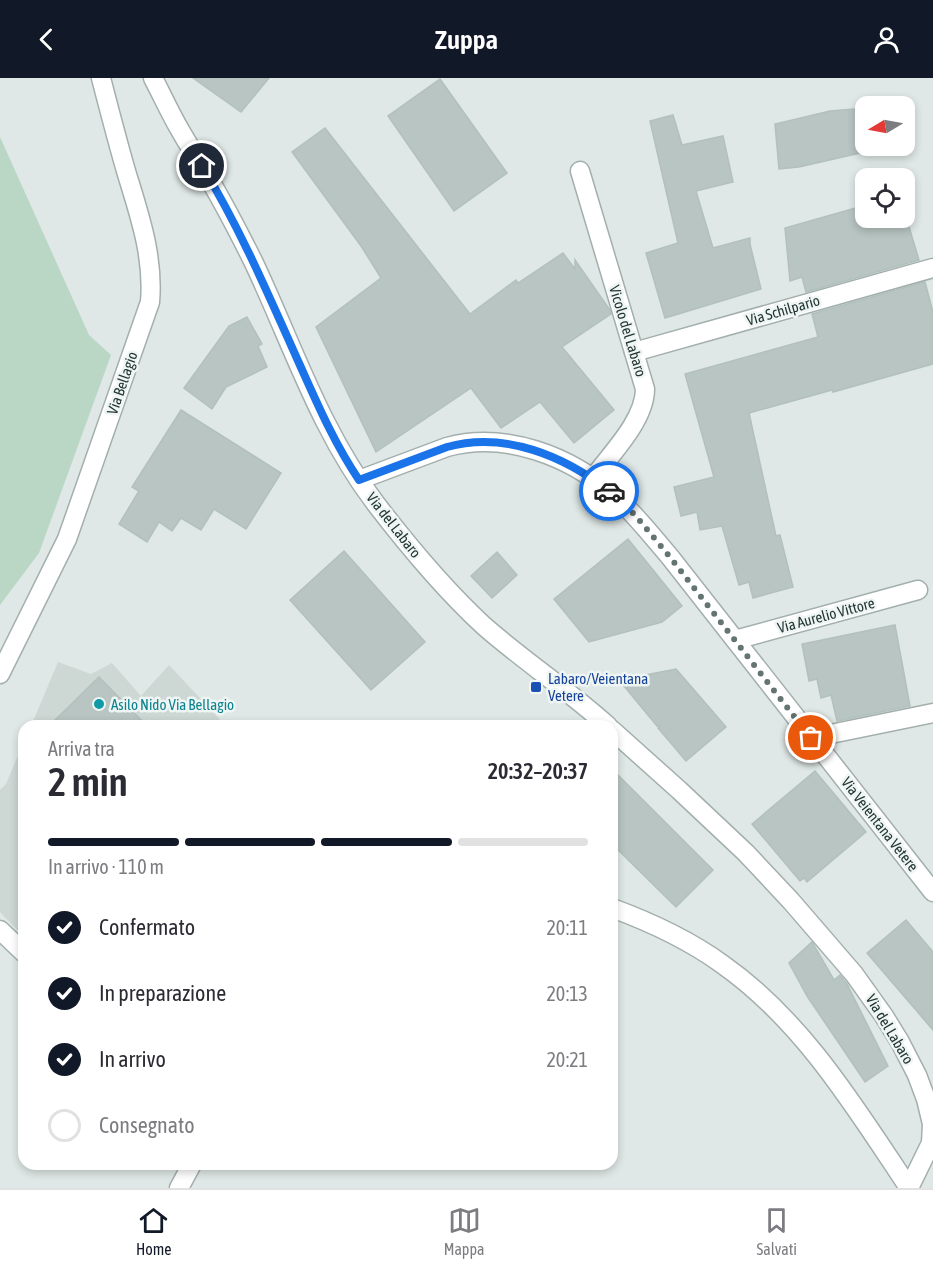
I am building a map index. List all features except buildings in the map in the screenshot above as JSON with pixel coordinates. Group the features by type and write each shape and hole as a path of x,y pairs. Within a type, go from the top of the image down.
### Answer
{"street":[{"name":"Via Bellagio","path":"0,674 67,539 150,302 148,247 101,78"},
{"name":"Via del Labaro","path":"153,78 252,260 325,421 359,480 420,558 463,605 502,641 601,720"},
{"name":"Vicolo del Labaro","path":"580,171 645,389 645,401 633,425 592,478"},
{"name":"Via Schilpario","path":"634,352 933,268"},
{"name":"Via Veientana Vetere","path":"359,480 447,447 477,442 507,444 532,449 553,457 592,478 635,515 694,586 933,892"},
{"name":"Via Aurelio Vittore","path":"735,640 918,590"},
{"path":"811,738 933,713"},
{"name":"Via del Labaro","path":"618,735 746,853 854,974 884,1016 917,1075 932,1124 931,1143 909,1188"},
{"name":"Via del Labaro","path":"618,910 656,926 721,963 762,996 792,1026 828,1069 909,1188"},
{"path":"0,930 18,948"},
{"path":"179,1188 189,1170"}],"shaded area":[{"path":"58,662 91,674 112,663 141,696 169,665 220,720 34,720"},
{"path":"18,755 18,931 0,912 0,790 6,784"}],"green space":[{"path":"0,137 89,335 111,355 39,553 0,605"}],"way so far":[{"path":"609,491 635,515 694,586 811,738"}],"place":[{"name":"Labaro/Veientana Vetere","path":"536,687"},
{"name":"Asilo Nido Via Bellagio","path":"99,704"}],"route":[{"path":"202,166 252,260 325,421 359,480 447,447 462,443 493,442 520,446 547,454 576,468 609,491"}]}
